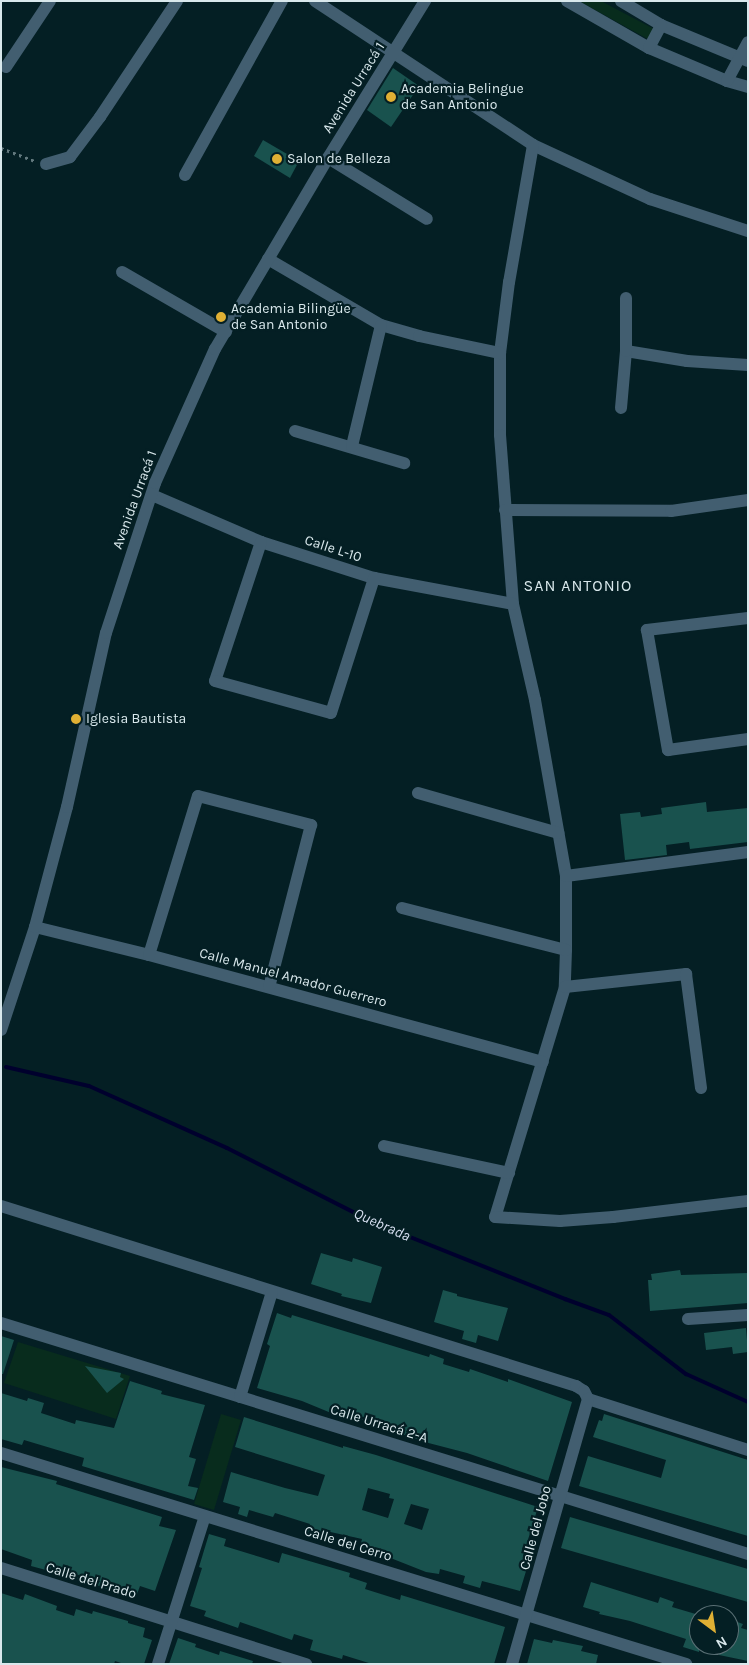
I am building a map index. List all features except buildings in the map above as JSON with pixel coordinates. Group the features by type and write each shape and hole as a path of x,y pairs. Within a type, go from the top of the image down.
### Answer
{"street":[{"path":"6,67 50,1"},
{"path":"46,164 70,157 100,117 178,1"},
{"path":"185,175 282,1"},
{"path":"315,1 533,145 650,199 748,231"},
{"name":"Avenida Urracá 1","path":"1,1030 35,927 67,807 106,633 159,474 216,349 328,158 425,1"},
{"path":"567,1 650,48 727,81 748,87"},
{"path":"621,1 661,25 742,60"},
{"path":"650,48 661,25"},
{"path":"727,81 742,60 748,42"},
{"path":"533,145 509,282 500,353 500,436 513,604 535,700 566,876 565,987 495,1218 560,1221 614,1218 748,1200"},
{"path":"328,158 427,219"},
{"path":"268,259 381,325 419,336 500,353"},
{"path":"122,272 226,332"},
{"path":"621,408 626,351 626,298"},
{"path":"352,446 381,325"},
{"path":"626,351 687,361 748,365"},
{"path":"295,431 352,446 404,463"},
{"name":"Calle L-10","path":"152,494 261,542 374,578 513,604"},
{"path":"505,510 672,511 748,500"},
{"path":"261,542 215,681 332,714 374,578"},
{"path":"748,618 647,630 668,750 748,739"},
{"path":"418,792 558,834"},
{"path":"150,955 198,796 311,825 269,987"},
{"path":"566,876 748,852"},
{"path":"402,908 566,950"},
{"name":"Calle Manuel Amador Guerrero","path":"35,927 150,955 543,1062"},
{"path":"565,987 686,974 701,1088"},
{"path":"384,1146 509,1173"},
{"path":"1,1206 576,1386 584,1391 588,1399 748,1450"},
{"path":"240,1398 272,1292"},
{"path":"688,1319 748,1315"},
{"name":"Calle Urracá 2-A","path":"1,1323 748,1554"},
{"name":"Calle del Jobo","path":"512,1664 528,1616 588,1399"},
{"name":"Calle del Cerro","path":"1,1453 686,1664"},
{"path":"158,1664 204,1516"},
{"name":"Calle del Prado","path":"1,1568 306,1664"}],"path":[{"path":"1,148 14,155 46,164"}],"green space":[{"path":"579,1 601,1 654,29 650,39 646,38"},
{"path":"18,1342 130,1376 116,1419 4,1383"},
{"path":"221,1414 241,1420 214,1510 194,1504"}],"waterway":[{"name":"Quebrada","path":"6,1067 89,1086 227,1148 375,1223 609,1315 686,1374 748,1402"}],"place":[{"name":"Academia Belingue de San Antonio","path":"391,97"},
{"name":"Salon de Belleza","path":"277,159"},
{"name":"Academia Bilingüe de San Antonio","path":"221,317"},
{"name":"Iglesia Bautista","path":"76,719"}],"district":[{"name":"SAN ANTONIO","path":"578,586"}]}
